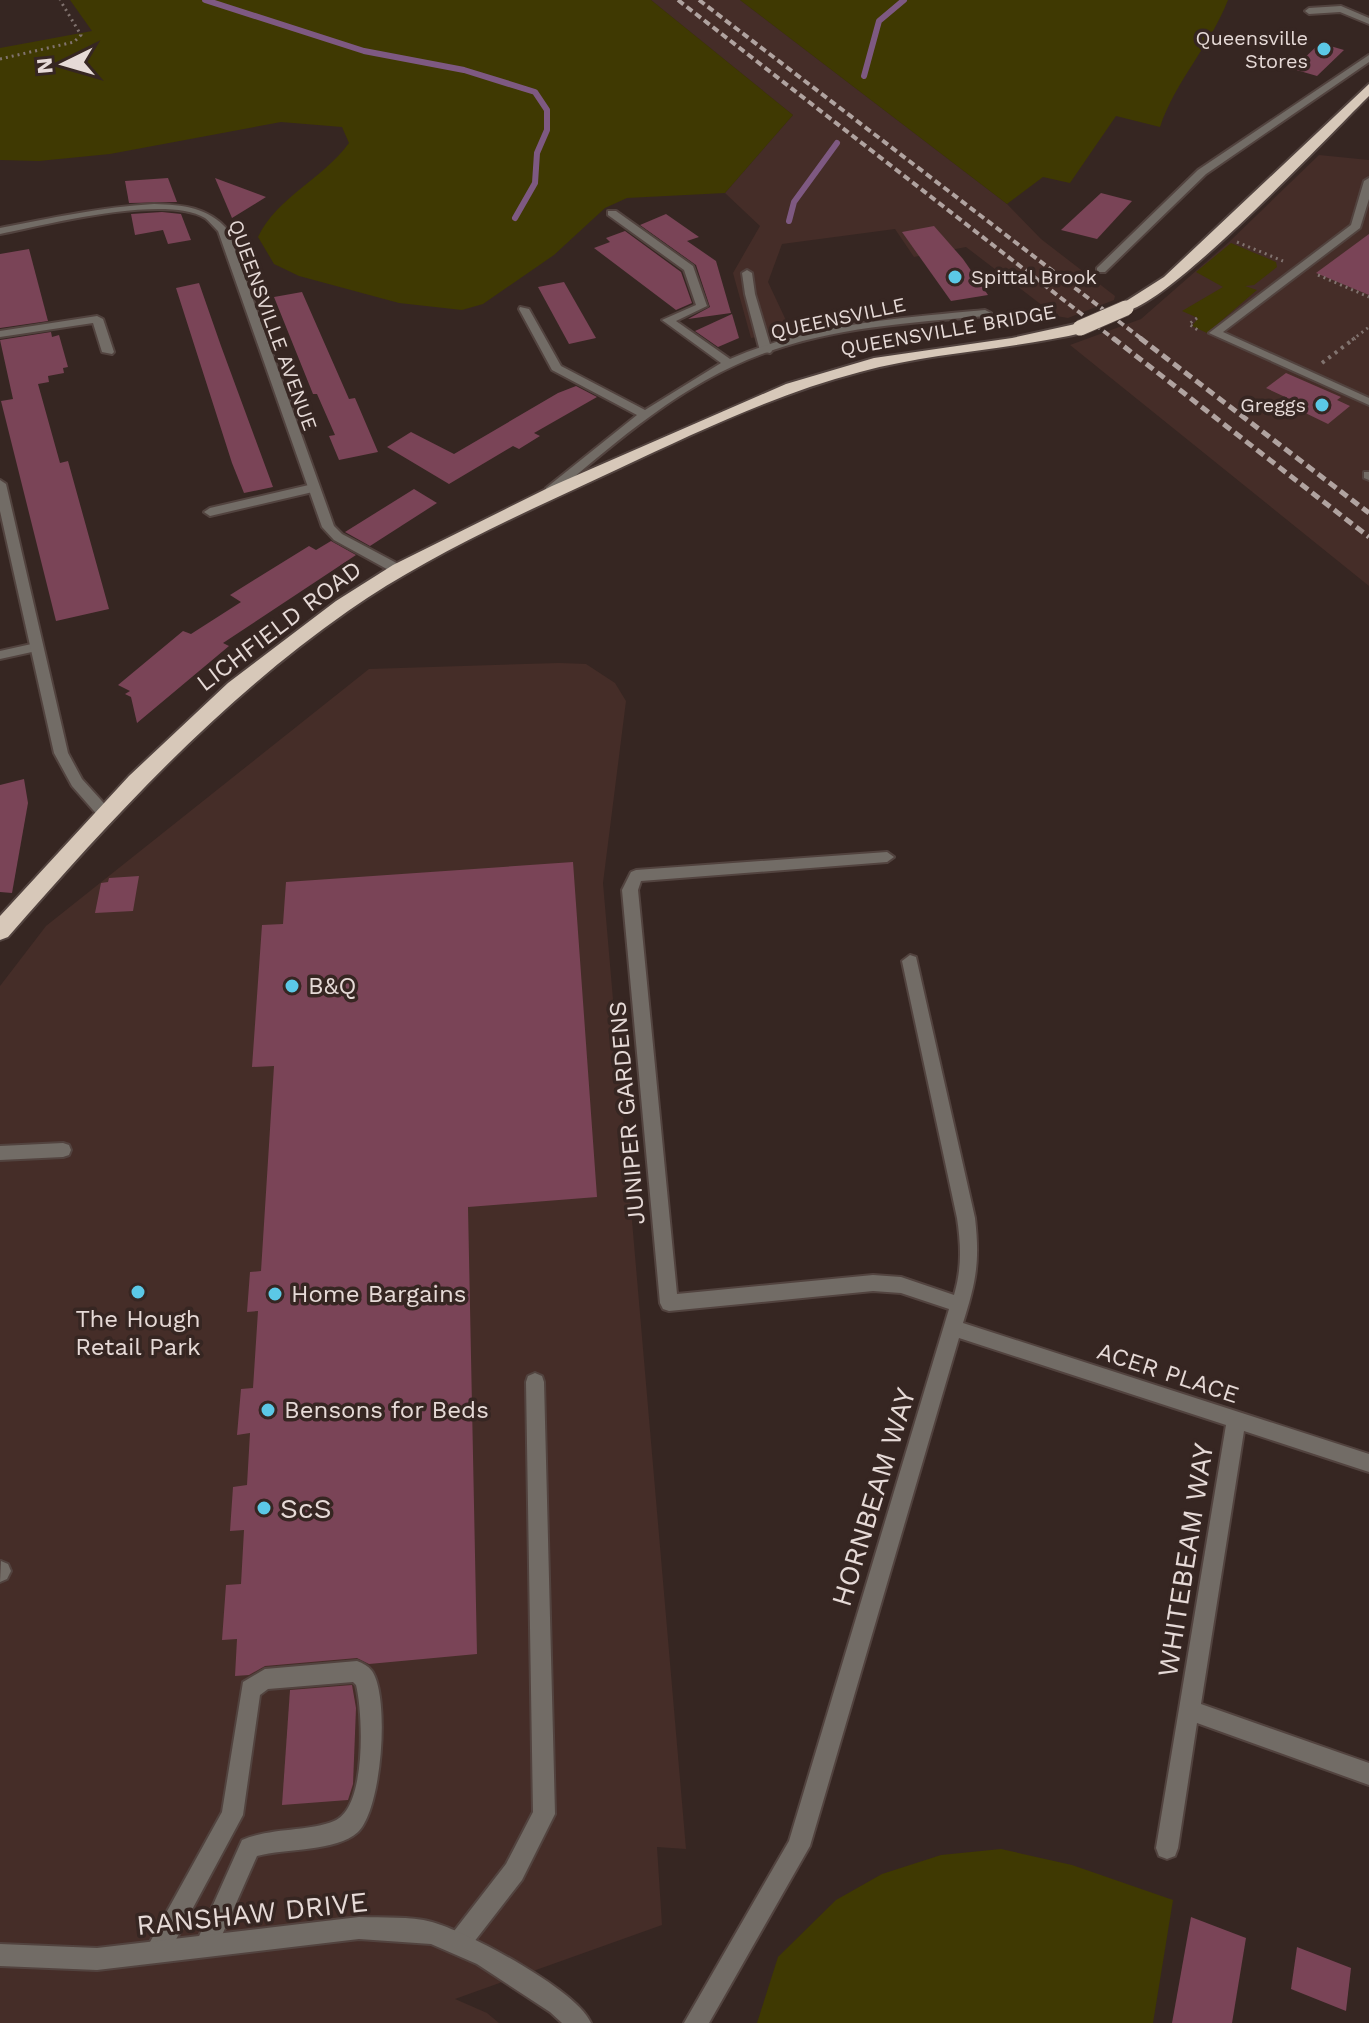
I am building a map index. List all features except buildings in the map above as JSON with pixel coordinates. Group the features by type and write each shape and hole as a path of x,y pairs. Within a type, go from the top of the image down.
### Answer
{"highway":[{"name":"QUEENSVILLE BRIDGE","path":"608,467 693,427 813,379 859,367 1011,343 1080,328 1147,298 1200,253 1369,88"},
{"name":"LICHFIELD ROAD","path":"0,931 105,814 250,674 399,570 550,491 608,467"}],"street":[{"path":"1309,11 1341,9 1369,21"},
{"path":"1101,270 1202,172 1369,58"},
{"path":"1369,181 1356,226 1215,333 1369,402"},
{"name":"QUEENSVILLE AVENUE","path":"0,231 154,206 185,206 211,215 223,230 313,488 333,533 399,570"},
{"path":"612,213 689,268 702,306 668,320 729,363"},
{"path":"747,273 749,304 761,328 766,351"},
{"path":"524,309 556,368 644,414"},
{"name":"QUEENSVILLE","path":"550,491 644,414 729,363 766,351 889,322 985,313"},
{"path":"0,334 97,319 108,352"},
{"path":"0,484 61,753 77,782 105,814"},
{"path":"210,512 313,488"},
{"path":"0,556 15,553"},
{"path":"0,655 36,647"},
{"name":"JUNIPER GARDENS","path":"887,857 636,876 630,890 669,1303 873,1283 901,1285 960,1305"},
{"name":"HORNBEAM WAY","path":"696,2023 799,1846 960,1305 970,1250 966,1218 910,961"},
{"path":"0,1153 63,1150"},
{"name":"ACER PLACE","path":"953,1328 1369,1463"},
{"path":"459,1943 514,1872 544,1814 535,1382"},
{"name":"WHITEBEAM WAY","path":"1236,1420 1189,1710 1369,1774"},
{"path":"158,1950 232,1815 250,1689 265,1679 357,1671 365,1679 369,1695 367,1800 351,1825 338,1832 266,1841 250,1848 207,1943"},
{"path":"1167,1848 1189,1710"},
{"name":"RANSHAW DRIVE","path":"0,1955 97,1959 207,1943 359,1928 431,1933 459,1943 558,2004 579,2023"}],"path":[{"path":"0,59 74,42 81,35 60,0"},
{"path":"1253,248 1369,297"},
{"path":"1308,374 1369,327"}],"shaded area":[{"path":"70,0 651,0 793,115 725,193 627,198 605,208 554,255 483,304 462,310 399,303 299,276 274,264 258,237 277,210 349,143 342,127 281,122 110,154 39,161 0,160 0,48 92,31"},
{"path":"651,0 740,0 1007,204 1041,239 1115,296 1114,300 1068,318 1056,316 966,247 914,257 895,229 782,244 768,282 791,331 751,338 733,273 760,226 725,193 793,115"},
{"path":"740,0 1228,0 1160,127 1116,116 1070,183 1043,177 1007,204"},
{"path":"1319,155 1369,160 1369,586 1070,345 1141,319 1229,242"},
{"path":"1231,243 1276,262 1277,267 1254,285 1245,286 1257,290 1207,333 1192,326 1198,318 1182,311 1223,287 1196,272"},
{"path":"586,664 615,683 626,701 603,883 686,1849 657,1847 662,1925 455,1999 487,2013 499,2023 0,2023 0,986 46,926 369,669"},
{"path":"1001,1849 1072,1865 1173,1900 1153,2023 757,2023 778,1957 836,1900 882,1874 941,1855"}],"waterway":[{"path":"205,0 364,51 464,70 535,92 547,110 547,130 537,153 535,183 515,218"},
{"path":"864,76 879,21 904,0"},
{"path":"789,221 794,202 837,143"}],"railway":[{"path":"678,0 1115,340"},
{"path":"699,0 1143,340"},
{"path":"1113,338 1369,537"},
{"path":"1140,338 1369,513"}],"place":[{"name":"Queensville Stores","path":"1324,49"},
{"name":"Spittal Brook","path":"955,277"},
{"name":"Greggs","path":"1322,405"},
{"name":"B&Q","path":"292,986"},
{"name":"The Hough Retail Park","path":"138,1292"},
{"name":"Home Bargains","path":"275,1294"},
{"name":"Bensons for Beds","path":"268,1410"},
{"name":"ScS","path":"264,1508"}]}
